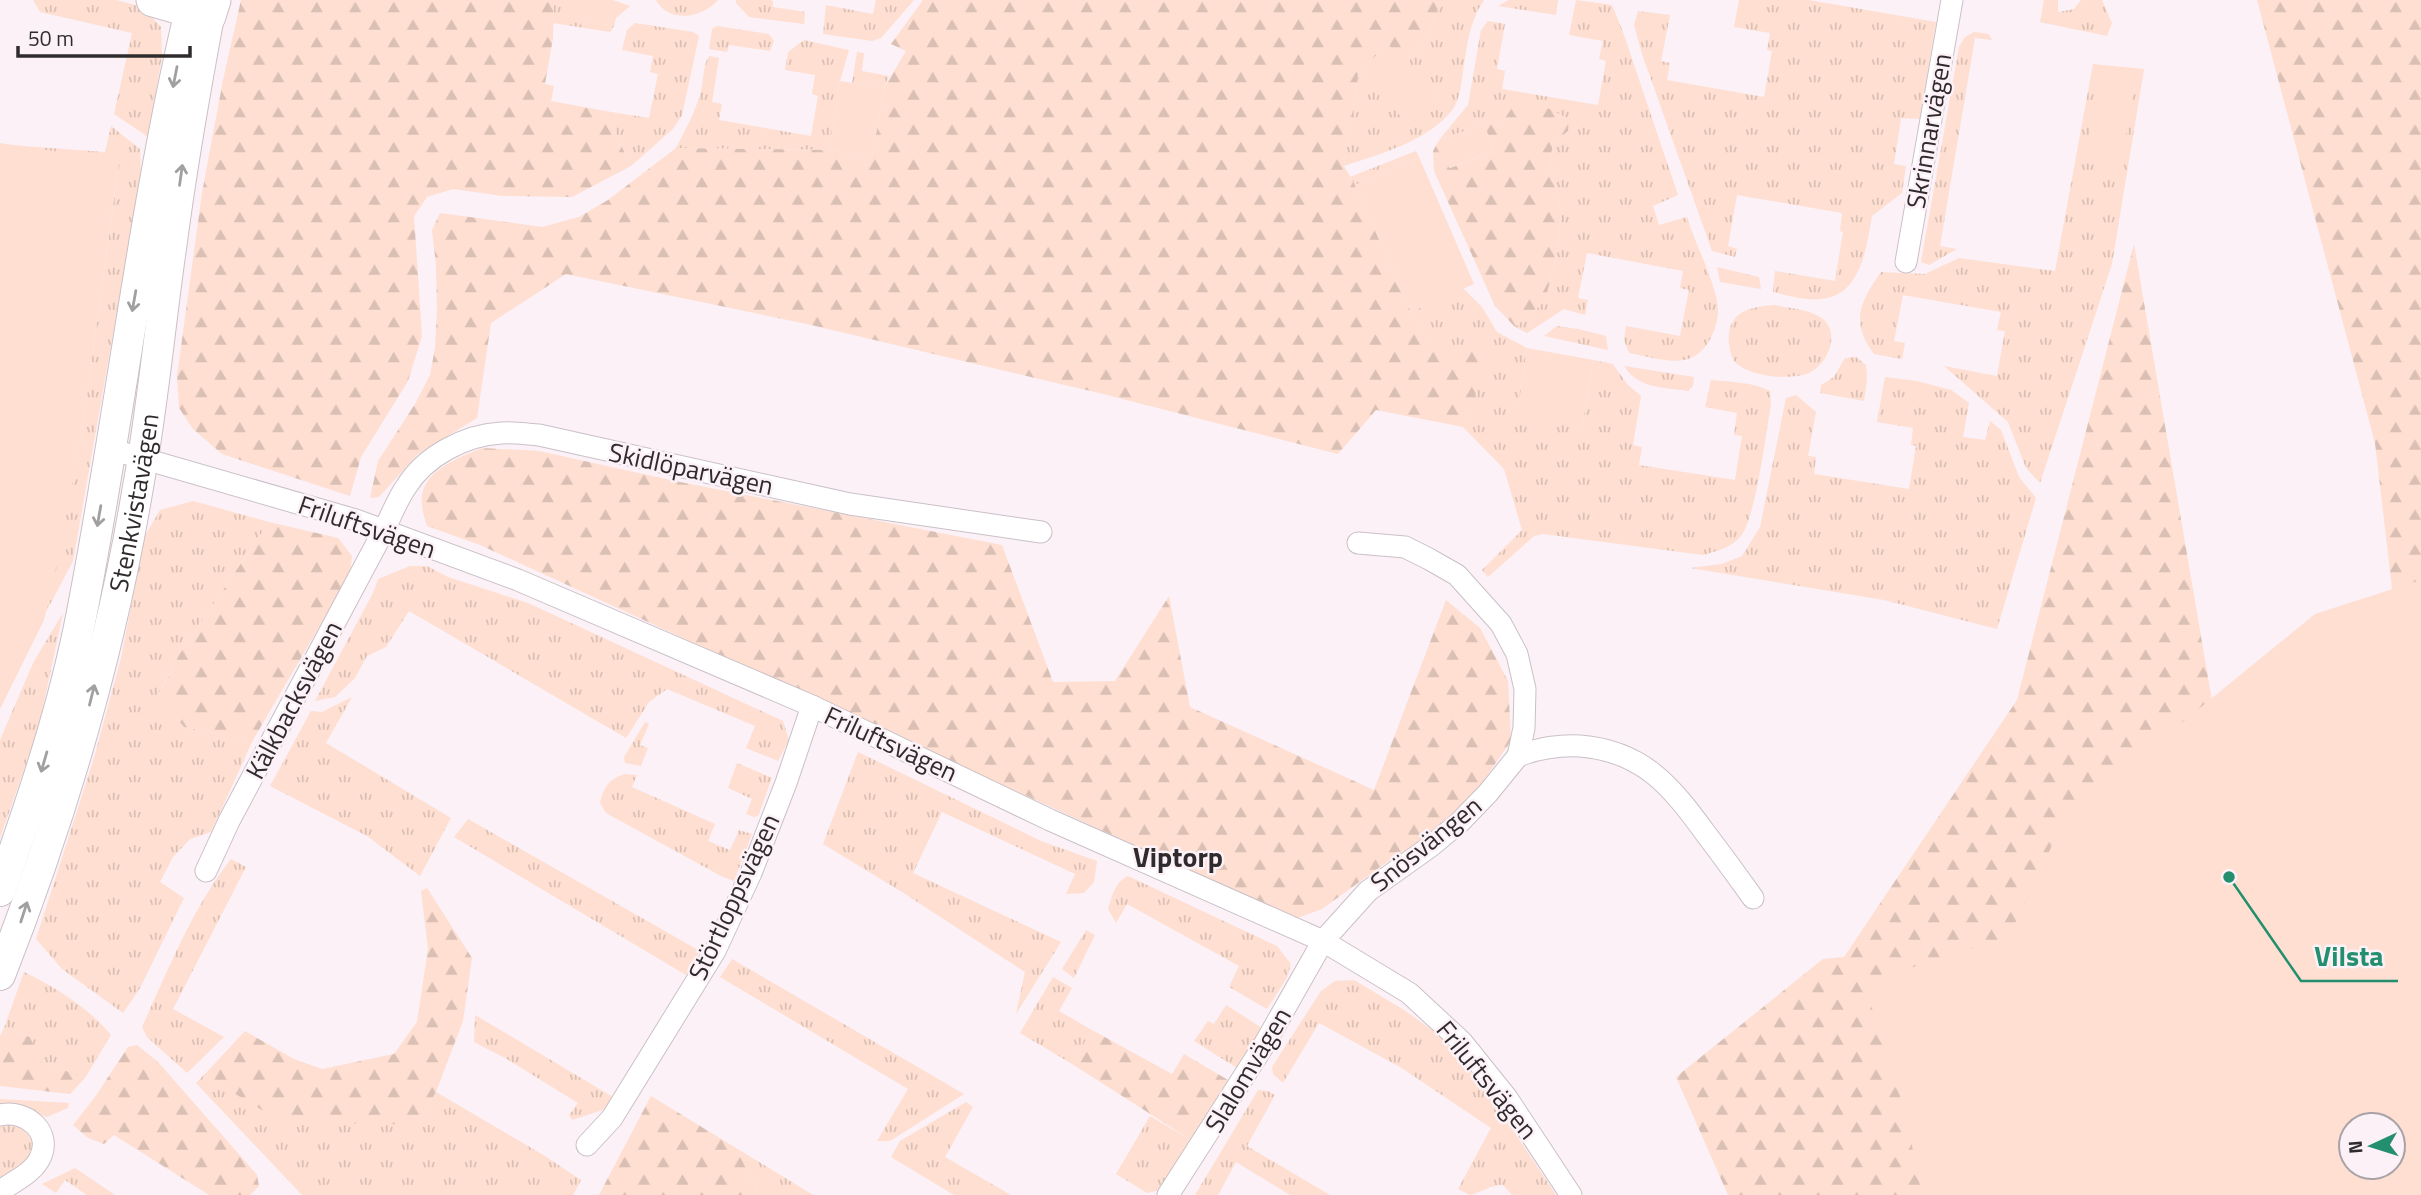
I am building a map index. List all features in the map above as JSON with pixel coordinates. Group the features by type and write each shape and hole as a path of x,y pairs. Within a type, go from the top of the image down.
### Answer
{"main road":[{"path":"153,0 202,7"},
{"name":"Stenkvistavägen","path":"0,891 39,780 82,614 169,107 202,7"},
{"name":"Stenkvistavägen","path":"0,975 79,745 110,624 143,457 202,7"}],"street":[{"name":"Skrinnarvägen","path":"1906,262 1952,0"},
{"name":"Skidlöparvägen","path":"384,530 407,485 426,464 448,449 474,437 502,432 539,435 850,504 1041,532"},
{"name":"Friluftsvägen","path":"110,449 384,530 518,580 812,706 1050,820 1323,941 1409,993 1462,1042 1507,1098 1571,1195"},
{"name":"Kälkbacksvägen","path":"206,871 229,821 384,530"},
{"name":"Snösvängen","path":"1323,941 1368,891 1431,846 1460,822 1488,793 1518,756 1524,728 1525,689 1517,654 1501,624 1457,575 1429,558 1405,547 1358,543"},
{"name":"Störtloppsvägen","path":"587,1145 612,1118 715,951 756,860 812,706"},
{"path":"1518,756 1538,748 1599,748 1626,756 1652,770 1678,795 1754,898"},
{"name":"Slalomvägen","path":"1167,1195 1265,1045 1323,941"},
{"path":"0,1115 19,1115 33,1121 43,1135 43,1150 38,1162 0,1191"}],"green space":[{"path":"33,0 116,0 143,7 161,27 162,56 148,137 114,114 132,33 40,12"},
{"path":"241,0 554,0 553,38 545,84 554,86 551,101 605,111 631,166 572,197 503,196 453,189 427,197 414,216 422,336 408,381 361,457 350,496 222,454 193,429 179,408 177,376 202,193"},
{"path":"554,0 613,0 630,6 616,18 607,17 608,6 578,20 614,26 610,32 553,23"},
{"path":"656,0 718,0 704,11 686,16 669,13"},
{"path":"736,0 771,0 773,7 805,12 804,24 749,17"},
{"path":"876,0 914,0 881,38 872,41 823,34 826,5 873,14"},
{"path":"923,0 1440,0 1428,37 1405,62 1387,44 1358,75 1344,166 1411,312 1431,346 1494,346 1463,427 1376,410 1338,454 1103,394 807,324 566,274 491,323 477,418 417,455 379,497 370,498 378,461 415,404 430,375 437,311 432,230 440,213 542,227 579,217 608,200 676,148 829,150 872,157 884,88 906,51 891,44"},
{"path":"1440,0 1484,0 1469,34 1460,91 1453,109 1417,138 1344,166 1358,75 1410,124 1439,94 1405,62 1428,37"},
{"path":"1509,0 1558,0 1556,15 1498,6"},
{"path":"1576,0 1612,5 1678,195 1653,206 1659,225 1687,217 1714,290 1718,310 1716,326 1704,348 1691,358 1671,361 1629,353 1624,340 1626,326 1680,336 1689,290 1680,288 1683,271 1587,253 1578,298 1588,300 1585,315 1564,309 1527,333 1515,327 1545,301 1558,250 1561,214 1550,161 1553,143 1568,131 1502,123 1484,124 1439,140 1468,105 1481,30 1488,21 1505,24 1497,69 1505,71 1502,89 1598,105 1606,61 1599,59 1603,41 1569,35"},
{"path":"1739,0 1809,0 1936,22 1920,119 1901,118 1894,164 1906,166 1902,193 1872,216 1865,252 1855,276 1839,294 1827,298 1807,299 1773,292 1775,271 1835,281 1843,232 1840,231 1842,213 1737,195 1728,246 1737,249 1735,257 1712,251 1642,54 1634,25 1638,11 1670,15 1661,61 1670,63 1667,80 1764,97 1772,51 1767,50 1770,33 1734,27"},
{"path":"2044,0 2058,0 2058,12 2074,9 2081,0 2102,0 2112,23 2107,36 2040,22"},
{"path":"2257,0 2421,0 2421,1195 1728,1195 1676,1077 1823,959 1844,957 2017,700 2134,244 2225,777 2403,682 2375,443"},
{"path":"581,1 609,6 607,17 616,18 614,26 578,20"},
{"path":"635,23 693,32 699,36 682,115 673,129 631,166 605,111 649,118 658,74 650,72 653,56 622,50 627,30"},
{"path":"717,26 769,34 774,41 770,51 729,45 727,52 709,49 712,29"},
{"path":"1974,32 1989,34 1992,40 1975,38 1940,246 1957,249 1929,265 1921,262 1959,47 1965,37"},
{"path":"804,40 849,50 840,81 829,150 676,148 698,102 709,56 719,58 712,102 722,104 719,120 811,136 818,96 812,94 815,75 785,70 788,52"},
{"path":"1387,44 1439,94 1410,125 1358,75"},
{"path":"857,52 864,53 862,71 889,76 884,88 852,83"},
{"path":"2093,64 2144,69 2112,264 2040,483 2026,468 2008,422 1944,366 1997,376 2005,331 1997,330 2001,312 1903,295 1894,341 1905,343 1902,359 1874,354 1862,332 1861,312 1868,293 1881,272 1925,274 1959,258 2055,271"},
{"path":"2100,68 2137,74 2120,169 2084,163"},
{"path":"840,81 884,88 872,157 829,150"},
{"path":"1542,105 1569,119 1568,131 1553,143 1550,161 1561,214 1558,250 1545,301 1515,327 1495,306 1434,171 1433,151 1439,140 1450,168 1494,151 1484,124 1502,123 1513,106"},
{"path":"1484,124 1494,151 1449,168 1439,140"},
{"path":"111,126 140,149 141,175 73,561 46,612 81,439 119,162 9,145 105,152"},
{"path":"0,143 119,161 81,439 57,564 44,620 0,709"},
{"path":"1416,151 1419,157 1355,185 1350,177"},
{"path":"1419,157 1474,284 1411,312 1355,185"},
{"path":"1717,267 1759,277 1761,289 1720,282"},
{"path":"1463,288 1482,307 1497,332 1527,348 1519,404 1582,426 1593,360 1613,364 1627,384 1641,396 1633,445 1642,447 1639,465 1735,480 1742,436 1734,435 1737,413 1705,407 1711,380 1749,384 1770,391 1771,404 1760,473 1751,511 1741,536 1728,546 1703,555 1543,534 1534,536 1488,577 1482,570 1522,530 1504,469 1463,427 1493,346 1431,346 1411,312"},
{"path":"1774,305 1809,312 1827,324 1831,332 1829,350 1819,366 1811,372 1795,376 1768,376 1743,368 1733,359 1729,333 1735,318 1756,307"},
{"path":"1557,326 1606,336 1608,350 1544,336"},
{"path":"1527,348 1593,360 1582,426 1525,419 1519,404"},
{"path":"1856,357 1866,365 1864,401 1820,393 1821,385 1834,377 1845,358"},
{"path":"1624,366 1694,377 1693,386 1688,391 1652,386 1630,374"},
{"path":"1885,377 1917,381 1951,390 1969,403 1963,437 1985,440 1990,421 2001,430 2019,477 2036,498 1997,629 1884,600 1690,568 1722,564 1742,556 1760,527 1786,398 1796,395 1816,412 1808,456 1816,457 1814,474 1909,489 1916,446 1911,445 1913,428 1877,422"},
{"path":"482,448 539,451 675,481 1002,545 1053,682 1115,681 1169,596 1190,707 1374,790 1446,600 1480,628 1508,681 1511,741 1461,813 1322,909 1295,919 480,545 427,526 422,504 426,483 451,462"},
{"path":"193,501 269,522 179,655 158,695 184,727 253,740 211,832 190,839 173,857 160,882 184,898 140,988 123,1013 62,969 36,939 94,758 121,658 145,536 160,510"},
{"path":"269,522 338,538 352,556 350,574 253,740 184,727 158,696 179,655"},
{"path":"410,566 427,566 448,577 528,603 783,721 789,740 778,761 746,748 755,726 667,689 649,702 626,738 409,611 386,647 367,656 355,678 335,697 315,701 378,579"},
{"path":"2421,580 2421,1195 1922,1195 1905,1112 1864,983 2009,936 2065,818 2315,614"},
{"path":"63,613 38,730 0,838 0,740 34,661"},
{"path":"352,697 326,743 451,818 420,876 367,836 270,786 311,711 322,712"},
{"path":"645,722 649,724 640,745 648,748 641,766 625,763 624,757"},
{"path":"858,752 1041,841 1097,861 1094,882 1084,893 1066,894 1075,874 942,812 913,873 1061,942 1016,1014 1025,972 823,844"},
{"path":"737,763 772,778 758,816 746,814 752,799 728,788"},
{"path":"625,774 637,775 632,787 715,824 708,841 730,850 739,830 752,834 734,881 606,813 600,803 603,792 611,781"},
{"path":"468,819 700,951 686,975 454,837"},
{"path":"231,859 246,867 173,1009 224,1037 187,1073 147,1037 142,1027 204,898"},
{"path":"1128,876 1277,946 1291,964 1287,978 1267,1009 1229,987 1239,966 1127,904 1116,923 1108,909 1117,886"},
{"path":"427,888 472,958 463,1021 436,1092 418,1121 380,1126 270,1115 204,1075 245,1031 294,1059 322,1069 394,1054 417,1022 428,949 421,891"},
{"path":"1086,930 1095,935 1074,978 1062,969"},
{"path":"732,959 964,1094 890,1141 877,1141 908,1089 720,977"},
{"path":"24,972 71,999 111,1035 85,1078 41,1062 30,1037 4,1028"},
{"path":"1053,977 1072,988 1059,1011 1092,1030 1072,1064 1020,1033"},
{"path":"1354,980 1439,1035 1489,1094 1556,1195 1512,1195 1503,1185 1470,1195 1458,1189 1491,1128 1400,1067 1319,1023 1283,1083 1273,1074 1272,1067 1321,991 1335,981"},
{"path":"1226,1005 1262,1028 1237,1068 1194,1041 1208,1021 1214,1024"},
{"path":"475,1015 613,1097 606,1109 572,1120 569,1115 578,1103 474,1042"},
{"path":"4,1028 30,1037 42,1062 85,1078 70,1094 0,1086 0,1036"},
{"path":"1092,1030 1172,1074 1184,1054 1228,1080 1191,1140 1072,1064"},
{"path":"137,1045 158,1062 257,1175 259,1186 250,1195 209,1195 114,1135 104,1144 88,1138 73,1125 128,1047"},
{"path":"204,1075 271,1115 418,1121 436,1092 581,1180 573,1195 302,1195 196,1083"},
{"path":"1258,1090 1275,1095 1247,1146 1330,1195 1290,1195 1236,1162 1218,1195 1195,1195"},
{"path":"651,1096 736,1148 759,1195 599,1195"},
{"path":"0,1099 69,1103 68,1108 47,1117 25,1109 0,1107"},
{"path":"966,1102 973,1107 945,1157 1011,1195 954,1195 891,1157 900,1141"},
{"path":"1150,1116 1191,1140 1160,1190 1147,1193 1116,1174"},
{"path":"11,1124 27,1133 33,1145 33,1152 25,1166 0,1177 0,1126"},
{"path":"736,1148 813,1195 759,1195"},
{"path":"75,1168 115,1195 87,1195 65,1180 56,1193 42,1184"}],"place":[{"name":"Vilsta","path":"2229,877"}],"district":[{"name":"Viptorp","path":"1178,857"}]}
